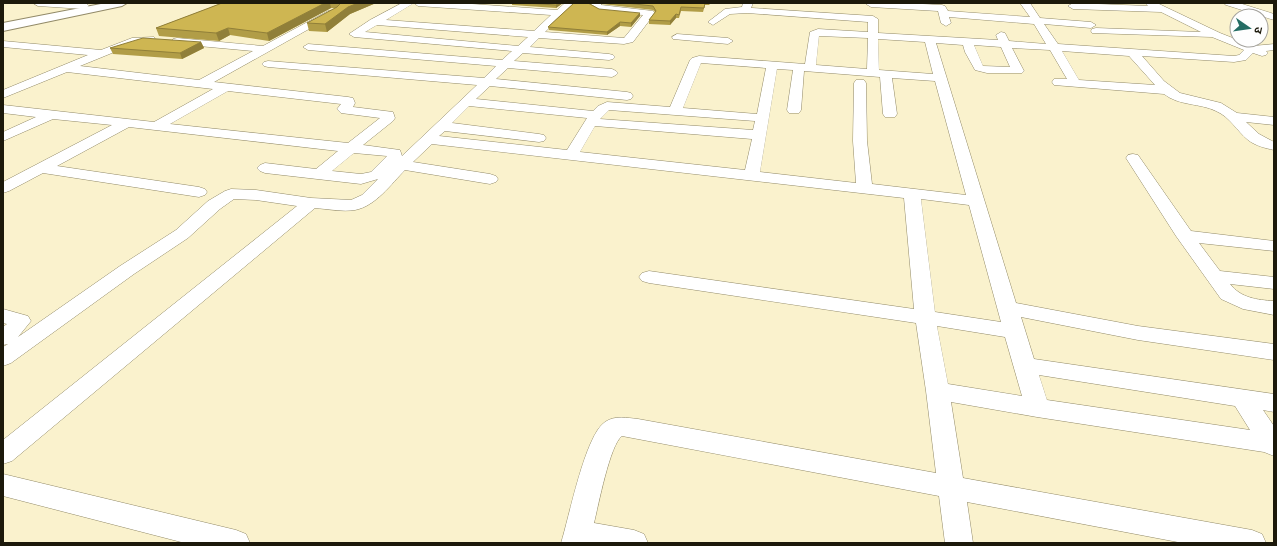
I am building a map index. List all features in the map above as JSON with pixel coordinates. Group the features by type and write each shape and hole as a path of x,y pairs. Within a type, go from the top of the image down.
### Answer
{"main road":[{"path":"3,22 99,3"},
{"path":"3,27 122,3"}],"street":[{"path":"38,3 84,6"},
{"path":"418,3 476,5 500,9 562,8"},
{"path":"500,9 508,3"},
{"path":"3,358 127,270 182,234 223,198 231,194 238,193 311,203 354,205 361,203 368,198 440,126 488,82 521,48 535,29 548,24 562,8 570,3"},
{"path":"374,22 535,29 628,41 650,13 598,8 594,5 596,3"},
{"path":"1025,3 1054,47 1075,83"},
{"path":"1150,3 1216,35 1251,49 1274,56"},
{"path":"1229,3 1274,17"},
{"path":"458,17 476,5"},
{"path":"1071,5 1162,9"},
{"path":"1071,5 1092,23 1111,51"},
{"path":"712,22 728,11 748,6 799,14 872,9 943,11 992,18 1092,23 1216,35"},
{"path":"943,11 959,6"},
{"path":"408,8 393,12 354,34 608,57"},
{"path":"872,9 873,72"},
{"path":"200,84 335,11"},
{"path":"943,11 951,40"},
{"path":"967,41 970,52 979,68 994,70 1018,70 992,18"},
{"path":"1164,20 1187,21"},
{"path":"720,60 732,30"},
{"path":"794,110 814,33 873,35 1239,59 1251,49 1274,47"},
{"path":"677,37 728,41"},
{"path":"3,94 132,41 145,39 166,40 265,49"},
{"path":"930,39 940,78 978,201 1007,308 1037,408"},
{"path":"7,47 102,53"},
{"path":"308,47 612,73"},
{"path":"1133,53 1166,90 1180,97 1220,107 1233,117 1255,139 1262,143 1274,146"},
{"path":"675,111 696,60 720,60 940,78"},
{"path":"268,64 488,82 632,96"},
{"path":"752,176 772,65"},
{"path":"64,68 348,101 349,103 344,108 346,110 388,115 388,118 319,174"},
{"path":"886,74 890,114"},
{"path":"1058,82 1166,90"},
{"path":"860,83 860,141 864,189"},
{"path":"156,126 227,86"},
{"path":"466,102 594,119 759,135"},
{"path":"571,155 600,109 606,106 762,118"},
{"path":"3,109 388,151 395,153 395,157 376,175 370,178 361,179 265,168"},
{"path":"3,137 52,114"},
{"path":"1233,117 1274,121"},
{"path":"3,188 127,123"},
{"path":"440,126 540,138"},
{"path":"428,139 978,201"},
{"path":"1133,158 1185,236 1228,295 1238,302 1274,308"},
{"path":"401,165 490,179"},
{"path":"40,168 199,192"},
{"path":"912,194 925,318 938,391 959,543"},
{"path":"3,454 311,203"},
{"path":"1185,236 1274,246"},
{"path":"1215,276 1274,282"},
{"path":"649,277 1014,331"},
{"path":"1007,308 1138,333 1274,352"},
{"path":"3,316 21,321 3,338"},
{"path":"1024,365 1274,403"},
{"path":"938,391 1273,445"},
{"path":"1243,399 1273,445"},
{"path":"634,543 576,538 601,447 609,432 614,428 638,429 1252,543"},
{"path":"3,485 236,543"}],"building":[{"path":"222,3 325,3 267,33 228,28 216,33 156,28"},
{"path":"339,3 358,3 348,7 325,24 307,23 337,7 340,4"},
{"path":"524,3 559,3 556,5"},
{"path":"574,3 588,3 599,9 640,13 631,23 620,22 607,32 548,27"},
{"path":"625,3 705,3 704,8 681,7 679,15 676,14 670,21 649,20 656,11 653,6"},
{"path":"143,38 201,42 180,53 110,48"}]}
